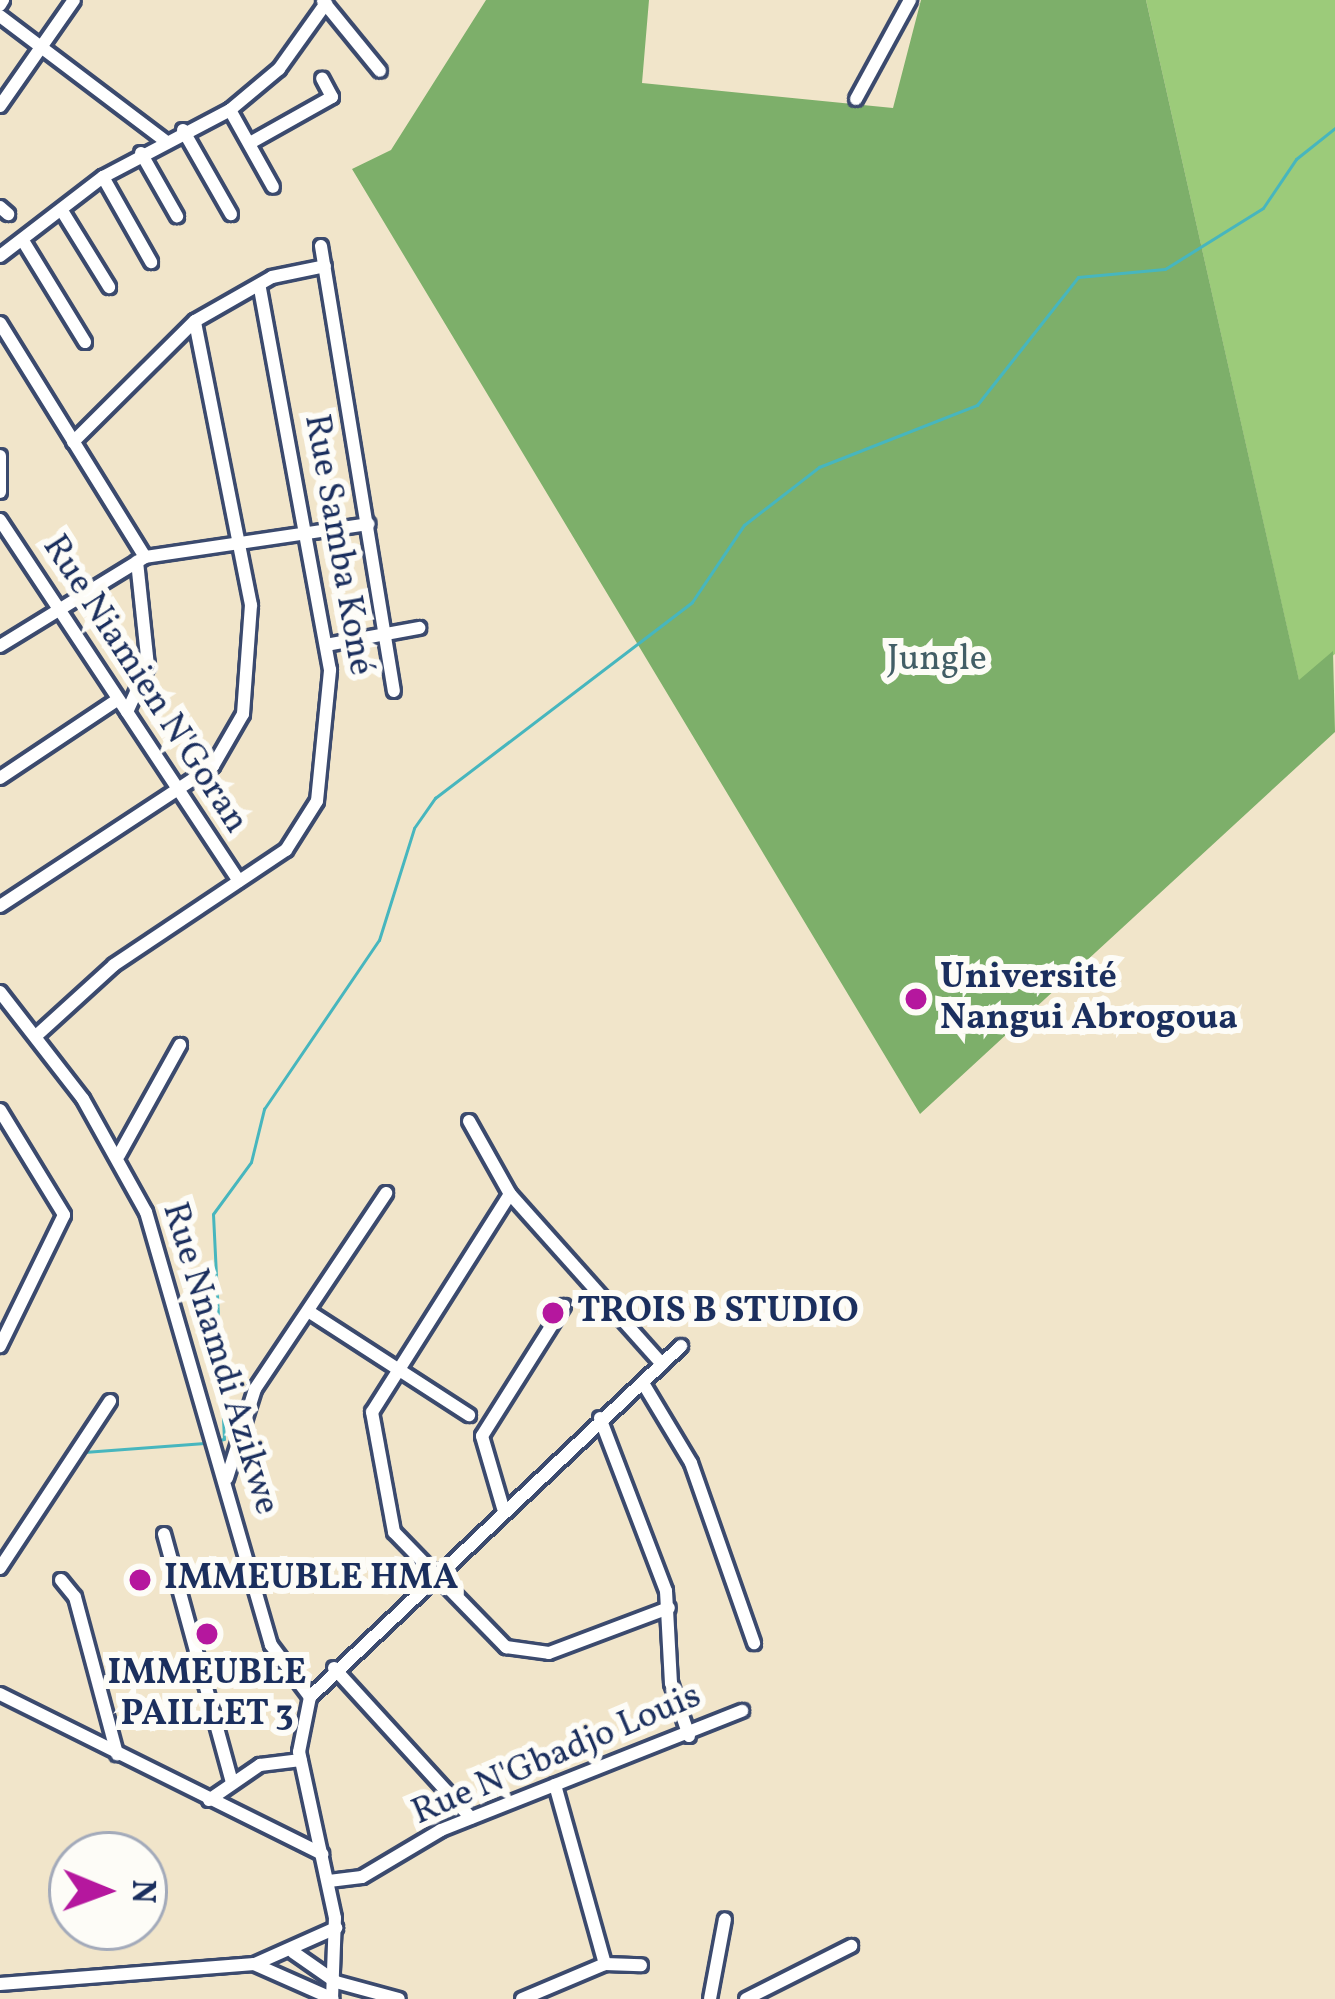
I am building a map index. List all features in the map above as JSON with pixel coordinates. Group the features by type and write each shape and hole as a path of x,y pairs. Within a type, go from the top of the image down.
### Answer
{"street":[{"path":"1,102 74,0"},
{"path":"856,98 910,0"},
{"path":"0,256 25,244 103,177 164,140 230,110 279,69 324,1 380,71"},
{"path":"0,16 164,140"},
{"path":"250,142 332,97 322,78"},
{"path":"230,110 273,187"},
{"path":"183,130 231,214"},
{"path":"142,153 177,216"},
{"path":"103,177 151,262"},
{"path":"64,214 109,286"},
{"path":"25,244 85,342"},
{"path":"321,247 394,691"},
{"path":"73,442 195,321 260,286 325,266"},
{"name":"Rue Samba Koné","path":"35,1036 114,965 239,881 309,826 334,705 260,286"},
{"path":"0,906 231,750 243,714 254,647 242,543 195,321"},
{"path":"0,323 141,560 148,666 127,712"},
{"path":"0,456 0,492"},
{"name":"Rue Niamien N'Goran","path":"0,520 114,702 127,712 239,881"},
{"path":"0,646 141,560 369,524"},
{"path":"326,645 419,628"},
{"path":"0,778 114,702"},
{"name":"Rue Nnamdi Azikwe","path":"0,992 119,1155 172,1281 271,1645 310,1697"},
{"path":"119,1155 180,1045"},
{"path":"0,1110 6,1130 64,1215 0,1346"},
{"path":"469,1120 510,1194 662,1364"},
{"path":"226,1479 255,1389 386,1193"},
{"path":"510,1194 372,1412 380,1490 394,1532 430,1579 491,1642 548,1652 669,1608"},
{"path":"503,1508 482,1436 564,1306"},
{"path":"308,1311 469,1415"},
{"path":"254,1964 333,1999 336,1928 301,1760 310,1697 334,1668 503,1508 681,1346"},
{"path":"643,1383 691,1463 754,1643"},
{"path":"0,1568 110,1401"},
{"path":"600,1418 669,1608 671,1683 688,1736"},
{"path":"164,1534 232,1782"},
{"path":"61,1580 76,1597 117,1754"},
{"path":"334,1668 471,1818"},
{"path":"0,1694 323,1854"},
{"name":"Rue N'Gbadjo Louis","path":"329,1881 362,1877 471,1818 742,1711"},
{"path":"209,1799 232,1782 301,1760"},
{"path":"555,1785 604,1964"},
{"path":"710,1999 725,1919"},
{"path":"0,1984 254,1964 293,1952 336,1928"},
{"path":"746,1999 851,1946"},
{"path":"293,1952 336,1982 399,1999"},
{"path":"522,1999 604,1964 641,1965"}],"green space":[{"name":"Jungle","path":"486,0 649,0 642,83 893,108 921,0 1146,0 1299,680 1333,651 1335,732 920,1114 352,169 391,150"},
{"path":"1146,0 1335,0 1335,654 1299,681"}],"waterway":[{"path":"215,1441 224,1439 213,1214 251,1162 264,1109 379,940 414,828 435,798 692,602 744,525 819,467 977,405 1078,277 1165,269 1263,208 1296,159 1335,128"},
{"path":"84,1452 205,1443"}],"place":[{"name":"Université Nangui Abrogoua","path":"916,999"},
{"name":"TROIS B STUDIO","path":"553,1313"},
{"name":"IMMEUBLE HMA","path":"140,1580"},
{"name":"IMMEUBLE PAILLET 3","path":"207,1634"}]}
